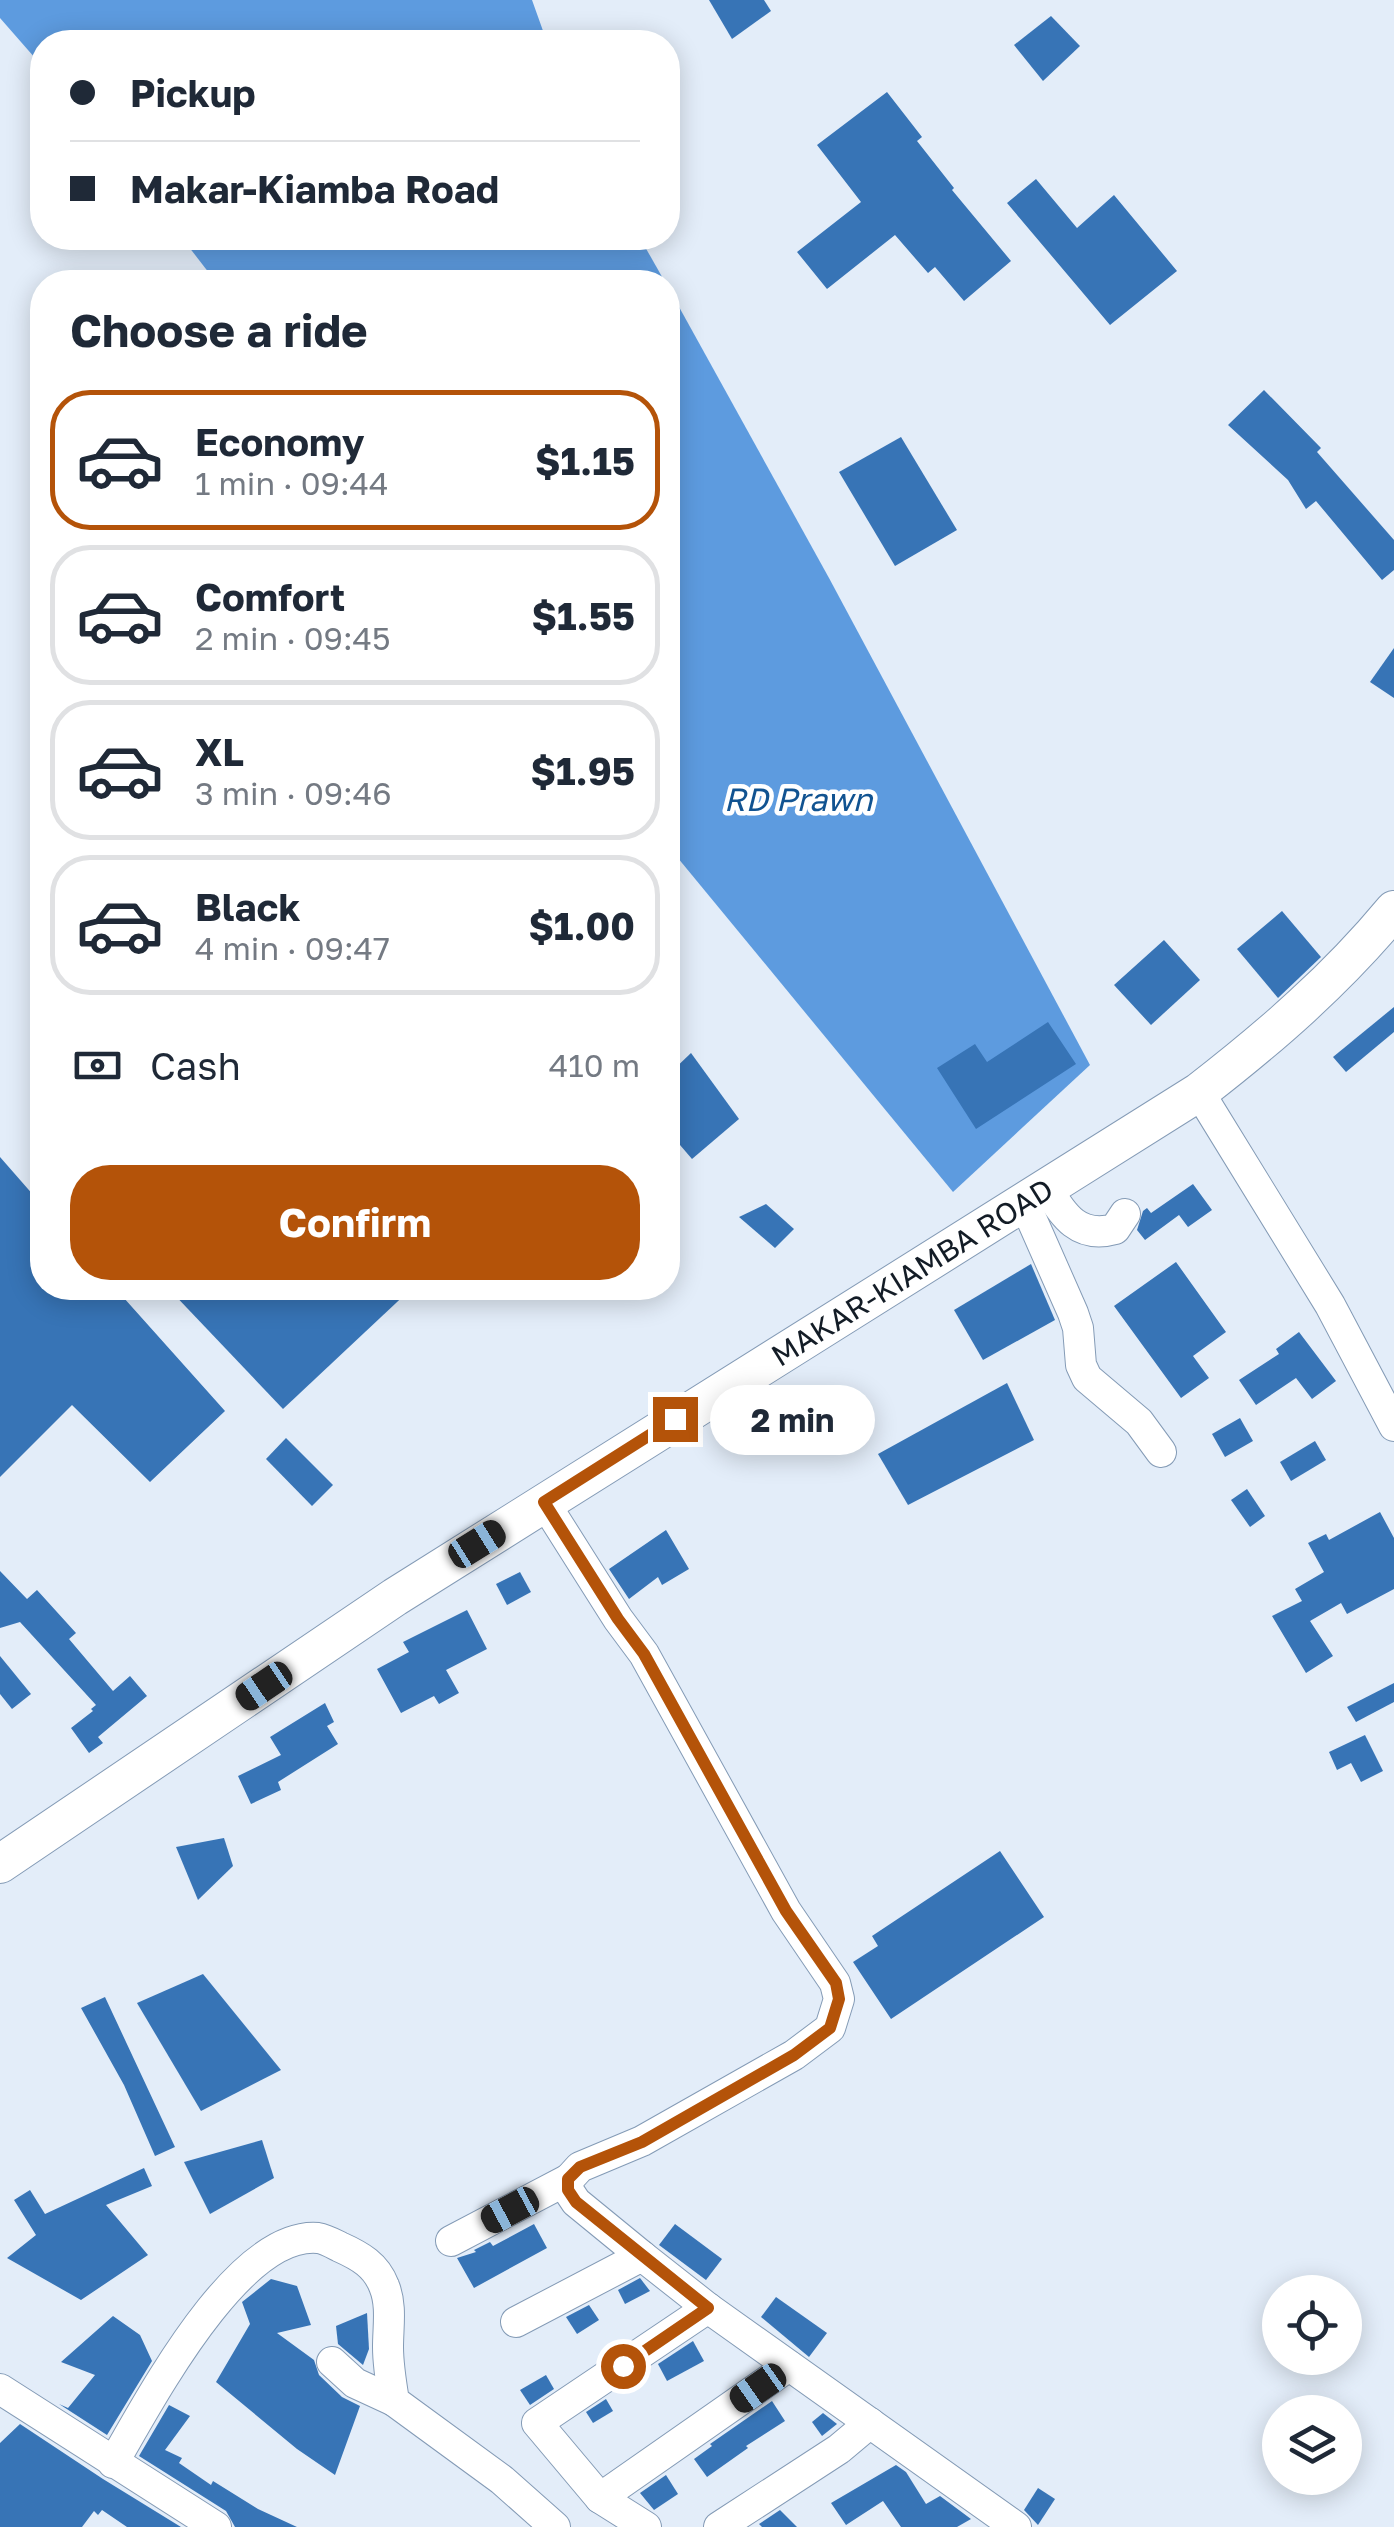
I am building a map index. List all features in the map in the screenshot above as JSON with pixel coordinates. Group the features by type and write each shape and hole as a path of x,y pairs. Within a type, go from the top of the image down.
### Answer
{"main road":[{"name":"MAKAR-KIAMBA ROAD","path":"0,1864 395,1597 1199,1092 1283,1026 1356,956 1394,910"}],"street":[{"path":"1199,1092 1330,1305 1394,1426"},
{"path":"1035,1195 1080,1228 1099,1232 1115,1228 1125,1214"},
{"path":"1035,1195 1074,1313 1081,1365 1087,1378 1138,1422 1160,1452"},
{"path":"451,2240 568,2179 580,2167 642,2142 794,2055 830,2028 839,1999 836,1983 786,1911 644,1654 544,1502"},
{"path":"568,2179 568,2190 576,2202 708,2308 1016,2527"},
{"path":"112,2464 174,2362 234,2281 286,2244 318,2238 375,2267 386,2289 394,2401"},
{"path":"516,2322 642,2256"},
{"path":"646,2527 600,2498 537,2423 708,2308"},
{"path":"332,2362 355,2383 394,2401 502,2480 555,2527"},
{"path":"600,2498 789,2366"},
{"path":"0,2389 216,2527"},
{"path":"719,2527 839,2449 870,2423"}],"water":[{"path":"0,0 532,0 543,30 30,30 30,52 0,18"},
{"path":"191,250 647,250 658,270 207,270"},
{"name":"RD Prawn","path":"680,309 1090,1065 953,1192 680,861"}],"building":[{"path":"709,0 764,0 771,11 732,39"},
{"path":"1051,16 1080,46 1043,81 1014,45"},
{"path":"887,92 922,137 917,141 952,190 1011,261 964,301 935,267 928,273 895,235 827,289 797,252 861,202 817,145"},
{"path":"1036,179 1077,228 1114,195 1177,271 1110,325 1007,203"},
{"path":"1264,390 1321,448 1317,452 1394,540 1394,570 1382,580 1316,501 1306,509 1288,480 1228,425"},
{"path":"901,437 957,530 895,566 839,472"},
{"path":"1394,648 1394,698 1370,682"},
{"path":"1282,911 1321,957 1278,998 1237,949"},
{"path":"1164,940 1200,980 1151,1025 1114,985"},
{"path":"1394,1007 1394,1032 1346,1072 1333,1057"},
{"path":"1048,1022 1076,1064 976,1129 937,1068 975,1044 987,1062"},
{"path":"691,1053 739,1119 692,1159 680,1145 680,1064"},
{"path":"0,1157 30,1191 30,1300 126,1300 225,1411 150,1482 72,1405 0,1477"},
{"path":"1193,1184 1212,1210 1188,1227 1179,1215 1145,1240 1137,1230 1143,1211 1147,1208 1151,1213"},
{"path":"766,1204 794,1229 775,1248 739,1217"},
{"path":"1176,1262 1226,1332 1193,1356 1209,1378 1181,1398 1114,1306"},
{"path":"1031,1264 1055,1320 983,1360 954,1310"},
{"path":"179,1300 399,1300 283,1409"},
{"path":"1299,1332 1336,1381 1312,1399 1296,1378 1256,1405 1239,1380 1279,1354 1276,1349"},
{"path":"1007,1383 1034,1440 908,1505 878,1454"},
{"path":"1240,1418 1253,1441 1225,1457 1212,1434"},
{"path":"286,1438 333,1485 312,1506 266,1459"},
{"path":"1315,1441 1326,1460 1291,1481 1280,1462"},
{"path":"1247,1489 1265,1516 1250,1527 1231,1500"},
{"path":"1380,1512 1394,1538 1394,1589 1347,1614 1341,1603 1310,1621 1333,1656 1306,1673 1272,1616 1302,1601 1295,1589 1324,1572 1308,1543 1326,1534 1329,1540"},
{"path":"666,1530 689,1569 662,1585 658,1577 629,1599 609,1569"},
{"path":"0,1571 27,1599 37,1590 76,1633 69,1639 113,1691 130,1676 147,1696 98,1737 103,1743 89,1753 71,1728 96,1705 20,1622 0,1628"},
{"path":"520,1572 531,1592 507,1605 496,1584"},
{"path":"467,1610 487,1649 446,1670 459,1693 439,1704 434,1696 401,1713 377,1669 409,1652 403,1642"},
{"path":"0,1656 31,1694 12,1709 0,1694"},
{"path":"1394,1683 1394,1702 1356,1722 1347,1707"},
{"path":"325,1703 334,1722 327,1726 338,1744 278,1782 281,1790 251,1804 238,1776 281,1755 270,1737"},
{"path":"1365,1735 1383,1771 1361,1782 1351,1763 1337,1770 1329,1752"},
{"path":"224,1838 233,1866 198,1900 176,1847"},
{"path":"1000,1851 1044,1917 891,2019 853,1962 878,1946 872,1936"},
{"path":"203,1974 281,2070 201,2111 137,2003"},
{"path":"105,1997 175,2147 155,2156 124,2085 81,2008"},
{"path":"262,2140 274,2178 210,2214 184,2162"},
{"path":"144,2168 152,2186 106,2205 148,2255 81,2300 7,2258 36,2235 14,2200 30,2190 45,2214"},
{"path":"534,2224 547,2248 474,2288 457,2258 490,2242 493,2246"},
{"path":"675,2224 722,2259 706,2280 659,2245"},
{"path":"640,2278 650,2291 625,2304 618,2290"},
{"path":"271,2279 297,2286 311,2325 277,2333 314,2360 319,2375 342,2397 360,2406 335,2475 216,2382 250,2324 242,2302"},
{"path":"776,2297 827,2333 809,2357 761,2317"},
{"path":"589,2305 599,2320 577,2334 566,2317"},
{"path":"367,2313 369,2349 363,2365 338,2344 336,2326"},
{"path":"113,2316 140,2335 152,2361 107,2435 59,2404 68,2408 95,2375 61,2362"},
{"path":"693,2341 704,2361 667,2381 658,2364"},
{"path":"546,2375 554,2389 530,2405 520,2390"},
{"path":"606,2399 613,2411 593,2423 586,2412"},
{"path":"772,2401 785,2421 707,2477 694,2459"},
{"path":"169,2405 190,2416 165,2450 182,2458 179,2463 211,2485 213,2481 297,2527 235,2527 226,2511 139,2456"},
{"path":"823,2413 837,2424 822,2436 812,2422"},
{"path":"20,2424 181,2527 127,2527 102,2510 98,2515 94,2511 82,2527 0,2527 0,2443"},
{"path":"896,2465 906,2472 926,2504 940,2496 971,2519 957,2527 901,2527 883,2501 846,2525 831,2503"},
{"path":"666,2475 678,2494 654,2510 640,2493"},
{"path":"1038,2488 1055,2499 1038,2525 1024,2510"},
{"path":"780,2510 797,2527 759,2524"}],"route":[{"path":"623,2366 708,2308 576,2202 568,2190 568,2179 580,2167 642,2142 794,2055 830,2028 839,1999 836,1983 786,1911 644,1654 544,1502 675,1419"}]}
